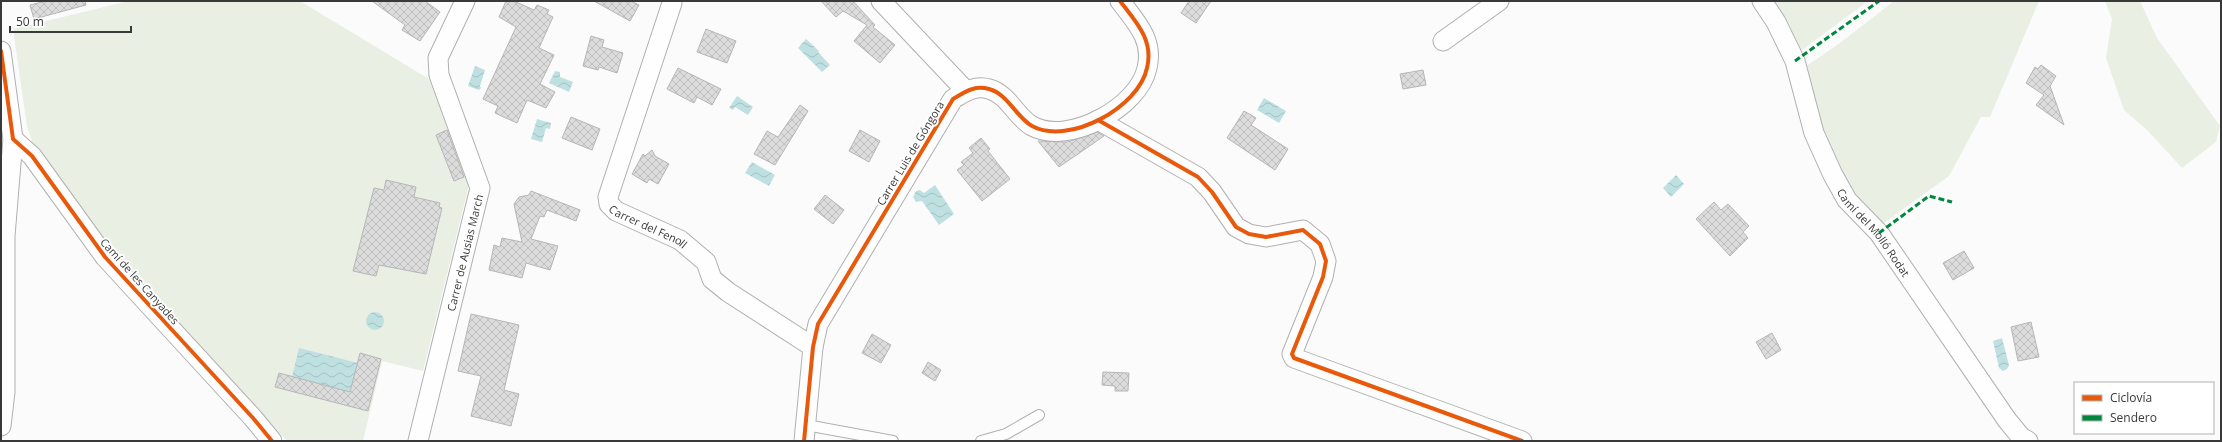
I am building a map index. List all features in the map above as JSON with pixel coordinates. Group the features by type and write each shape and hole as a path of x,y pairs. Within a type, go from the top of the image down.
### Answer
{"street":[{"name":"Carrer de Ausias March","path":"418,441 480,188 440,75 438,58 465,1"},
{"path":"881,1 966,91"},
{"name":"Carrer Luis de Góngora","path":"805,433 813,348 818,324 953,99 966,91 979,87 990,89 999,94 1032,126 1044,130 1057,131 1073,128 1098,120 1110,114 1130,97 1146,75 1150,50 1144,36 1120,1"},
{"path":"1443,41 1499,1"},
{"name":"Camí del Molló Rodat","path":"1762,1 1776,22 1795,61 1814,133 1833,175 1847,200 1879,233 2007,420 2020,437 2028,441"},
{"name":"Carrer del Fenoll","path":"672,3 608,197 609,204 616,211 680,240 706,262 712,279 728,292 813,348"},
{"path":"1,51 13,139 5,236 5,392 1,426"},
{"path":"1098,120 1198,177 1212,192 1236,227 1248,234 1266,237 1303,230 1320,244 1326,261 1324,276 1296,339 1292,354 1294,358 1522,441"},
{"name":"Camí de les Canyades","path":"13,139 32,156 104,257 272,441"}],"lane":[{"path":"981,441 1006,434 1039,415"},
{"path":"805,433 893,441"}],"shaded area":[{"path":"129,1 300,1 429,79 467,173 469,185 423,371 382,361 363,441 287,441 110,248 47,168 33,144 27,127 13,29"},
{"path":"1769,1 1868,1 1798,53"},
{"path":"1894,1 2039,1 1990,117 1981,117 1949,176 1881,225 1858,203 1824,137 1805,67 1840,43"},
{"path":"2105,1 2140,1 2157,38 2220,126 2216,142 2182,168 2148,131 2124,110 2106,58 2112,19"}],"water":[{"path":"806,39 819,51 818,52 830,65 822,72 798,48"},
{"path":"475,66 485,70 480,86 481,88 479,90 468,86"},
{"path":"555,71 560,72 560,77 573,82 569,92 549,83"},
{"path":"737,96 753,107 748,115 735,107 733,110 729,108"},
{"path":"1264,98 1286,111 1279,123 1257,110"},
{"path":"537,119 551,123 550,129 546,128 542,142 531,139"},
{"path":"752,162 775,175 769,186 745,173"},
{"path":"1676,175 1684,184 1671,197 1663,188"},
{"path":"935,185 954,214 939,225 922,201 916,202 913,197 916,191 920,190 924,193"},
{"path":"375,312 381,315 384,321 381,327 375,330 369,327 366,321 369,315"},
{"path":"2002,338 2009,365 2007,369 2003,371 1999,368 1993,341"},
{"path":"299,348 358,363 350,392 292,377"}],"building":[{"path":"46,1 85,1 86,5 34,19 30,5"},
{"path":"372,1 425,1 440,12 420,41 402,30 405,25"},
{"path":"506,1 514,1 534,10 537,5 549,10 547,14 553,17 539,48 554,55 540,84 555,92 546,108 527,100 517,123 495,113 498,106 483,99 516,27 499,17"},
{"path":"594,1 631,1 639,5 630,21"},
{"path":"821,1 853,1 875,25 873,27 895,45 880,63 854,41 867,25 843,11 836,17"},
{"path":"1189,1 1211,1 1196,23 1181,13"},
{"path":"706,29 736,41 727,63 697,52"},
{"path":"591,36 604,40 602,47 623,53 617,73 599,67 598,70 583,66"},
{"path":"2041,65 2056,76 2050,86 2064,125 2036,105 2044,95 2026,83 2035,67 2038,69"},
{"path":"678,68 721,89 712,105 697,97 694,103 667,89"},
{"path":"1423,70 1426,85 1403,89 1400,74"},
{"path":"800,105 808,111 775,165 754,154 767,131 778,137"},
{"path":"1244,111 1256,118 1251,125 1288,149 1275,170 1227,138"},
{"path":"571,117 600,129 592,150 562,138"},
{"path":"447,130 464,177 454,181 436,135"},
{"path":"860,130 880,141 869,162 849,151"},
{"path":"1097,132 1104,136 1059,167 1038,141 1067,142"},
{"path":"981,138 990,149 988,151 1010,179 982,201 957,170 964,165 961,162 973,153 969,148"},
{"path":"652,150 655,156 669,164 658,184 649,179 647,183 632,174 643,154 645,156"},
{"path":"386,180 416,187 414,197 440,203 439,207 442,208 426,274 379,265 376,276 353,271 374,188 384,190"},
{"path":"531,191 580,210 576,221 547,210 544,217 540,216 531,239 558,246 550,270 526,263 522,278 489,270 494,245 500,247 502,238 522,242 514,204 519,197 529,195"},
{"path":"825,195 844,210 833,224 814,209"},
{"path":"1714,202 1721,210 1728,204 1749,226 1743,232 1748,238 1730,256 1696,219"},
{"path":"1964,251 1974,268 1953,280 1943,263"},
{"path":"471,314 519,325 504,390 519,394 511,426 471,416 481,376 458,371"},
{"path":"2031,322 2039,357 2018,361 2011,327"},
{"path":"1772,333 1781,350 1766,359 1756,342"},
{"path":"872,334 891,345 881,363 862,353"},
{"path":"360,353 381,359 368,411 275,387 279,373 350,392"},
{"path":"928,362 941,370 935,381 922,373"},
{"path":"1103,372 1129,373 1128,391 1115,391 1115,386 1102,385"}],"marked path":[{"path":"1795,61 1879,1"},
{"path":"1879,233 1929,196 1952,202"}],"cycle path":[{"path":"804,441 813,347 818,324 953,99 974,89 989,89 996,92 1007,101 1026,122 1032,126 1047,131 1064,131 1083,127 1100,119 1117,109 1131,96 1141,83 1149,58 1146,40 1142,32 1120,1"},
{"path":"1,51 13,139 32,156 105,257 253,418 272,441"},
{"path":"1098,120 1198,177 1212,192 1236,227 1249,234 1266,237 1303,230 1320,244 1326,261 1323,277 1292,354 1294,358 1522,441"}]}
